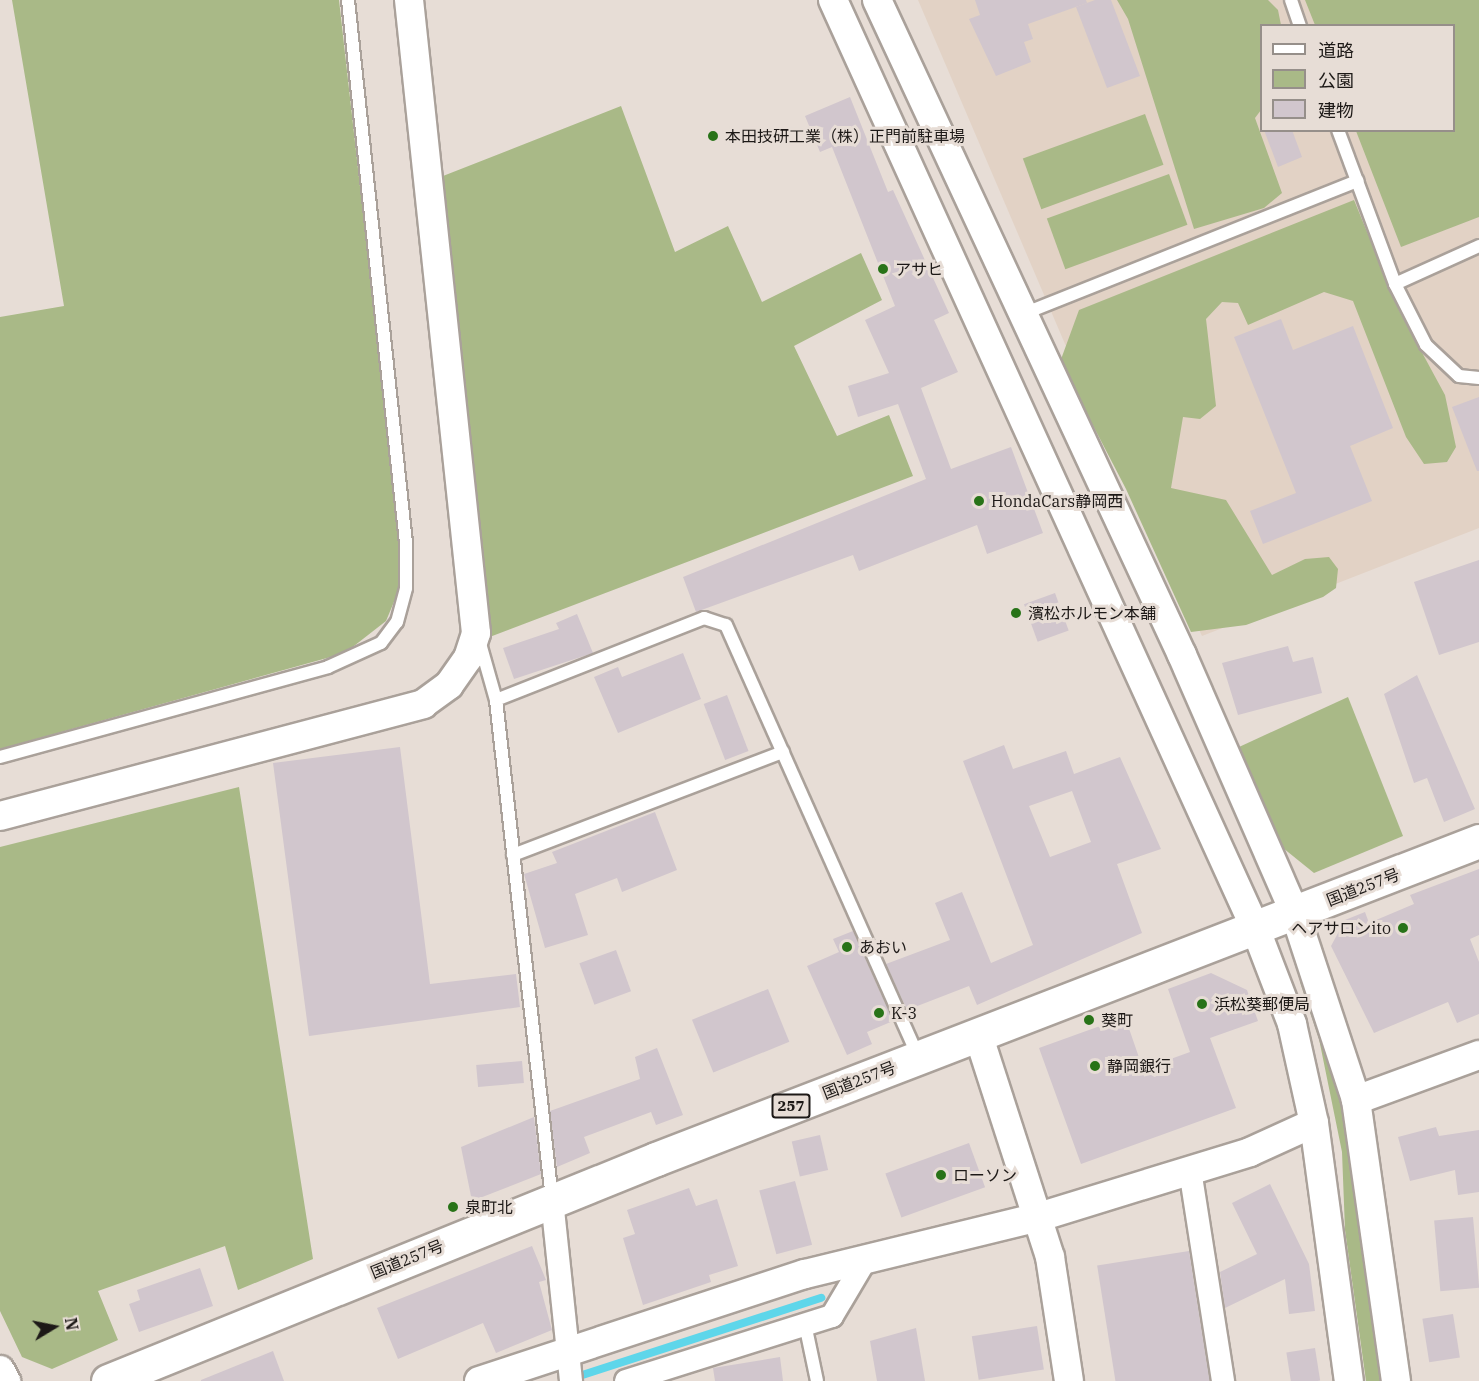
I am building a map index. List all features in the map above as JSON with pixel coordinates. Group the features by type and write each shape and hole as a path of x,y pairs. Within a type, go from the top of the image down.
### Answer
{"highway":[{"name":"国道257号","path":"108,1381 552,1200 918,1057 1256,930 1479,841"}],"street":[{"path":"0,816 423,704 449,685 468,658 476,633 409,0"},
{"path":"833,0 1256,930 1292,1024 1314,1124 1349,1381"},
{"path":"877,0 1023,314 1295,914 1356,1100 1396,1381"},
{"path":"978,1034 1039,1217 1069,1381"},
{"path":"1356,1100 1479,1055"},
{"path":"479,1381 569,1350 867,1257 1039,1217 1190,1170 1314,1124"},
{"path":"1190,1170 1223,1381"},
{"path":"552,1200 572,1381"},
{"path":"626,1381 832,1316 867,1257"},
{"path":"0,1370 6,1381"}],"lane":[{"path":"0,757 339,664 381,643 397,622 406,588 406,543 348,0"},
{"path":"1291,0 1299,24"},
{"path":"1339,132 1395,284 1426,345 1459,376 1479,378"},
{"path":"1023,314 1357,181"},
{"path":"1395,284 1479,246"},
{"path":"496,700 704,618 726,625 918,1057"},
{"path":"476,633 496,700 552,1200"},
{"path":"513,855 783,753"},
{"path":"805,1324 817,1381"}],"shaded area":[{"path":"918,0 1479,0 1479,528 1202,636 1065,344"}],"green space":[{"path":"12,0 339,0 402,560 401,585 386,621 345,653 0,749 0,317 64,306"},
{"path":"1117,0 1268,0 1278,10 1281,24 1260,24 1260,111 1255,118 1282,193 1264,208 1194,229 1128,19"},
{"path":"1305,0 1479,0 1479,217 1401,247 1356,132 1455,132 1455,24 1315,24"},
{"path":"621,106 675,252 728,226 762,302 861,253 882,300 794,346 837,436 889,415 913,476 487,638 443,176"},
{"path":"1145,114 1163,165 1041,209 1023,158"},
{"path":"1169,174 1187,225 1065,269 1047,218"},
{"path":"1354,200 1399,310 1445,395 1456,447 1447,462 1424,464 1406,437 1353,301 1324,292 1248,325 1238,303 1222,302 1206,319 1216,406 1200,419 1183,417 1171,488 1226,500 1272,575 1305,559 1329,557 1338,569 1336,588 1323,597 1246,625 1191,632 1126,489 1060,362 1079,310"},
{"path":"1348,697 1403,836 1314,873 1283,848 1239,747"},
{"path":"239,787 313,1259 238,1290 225,1246 98,1291 118,1340 52,1369 22,1357 0,1311 0,847"},
{"path":"1307,979 1344,1108 1383,1381 1366,1381 1345,1230 1342,1152 1319,1039 1300,982"}],"building":[{"path":"975,0 1086,0 1087,3 1028,24 1033,39 1024,42 1031,62 996,76 969,19 980,15"},
{"path":"1095,0 1111,0 1140,76 1107,88 1076,7"},
{"path":"850,97 888,192 893,190 949,313 934,320 958,372 921,388 951,469 1011,447 1043,533 987,554 977,525 859,571 853,555 696,612 683,577 926,479 898,404 858,417 848,386 889,373 865,320 895,306 832,147 820,152 805,116"},
{"path":"1265,132 1293,132 1302,157 1278,167"},
{"path":"1281,319 1293,350 1353,326 1393,428 1350,446 1372,501 1263,544 1250,511 1296,493 1234,337"},
{"path":"1479,397 1479,471 1477,471 1452,407"},
{"path":"1479,560 1479,642 1439,655 1414,582"},
{"path":"1055,593 1069,631 1038,642 1024,604"},
{"path":"577,614 593,653 514,679 503,648 559,629 556,623"},
{"path":"1288,646 1293,662 1313,657 1322,693 1238,715 1222,663"},
{"path":"683,653 701,699 618,733 594,677 618,667 622,677"},
{"path":"1417,675 1475,809 1444,822 1427,778 1414,783 1384,694"},
{"path":"727,695 749,751 725,760 704,704"},
{"path":"1004,745 1013,769 1066,751 1074,774 1120,757 1161,849 1117,864 1142,933 977,1005 969,986 907,1010 886,964 950,940 935,903 962,892 991,963 1033,945 963,761","holes":["1072,791 1091,842 1050,857 1029,806"]},
{"path":"400,747 430,984 516,974 520,1007 309,1036 273,763"},
{"path":"655,812 677,870 622,892 617,878 575,894 588,935 545,948 524,874 557,863 552,852"},
{"path":"1479,869 1479,935 1470,939 1479,962 1479,1014 1457,1023 1448,1002 1374,1033 1331,946 1345,920 1365,912 1369,923 1414,904 1410,895"},
{"path":"853,931 893,1021 867,1032 872,1044 847,1055 807,966 839,952 833,939"},
{"path":"616,950 631,991 594,1005 579,963"},
{"path":"1211,973 1247,990 1258,1021 1210,1038 1236,1108 1081,1164 1039,1048 1125,1017 1143,1069 1190,1052 1168,989"},
{"path":"768,989 789,1042 713,1073 692,1020"},
{"path":"657,1048 683,1115 656,1125 651,1112 584,1137 590,1153 557,1167 550,1111 640,1079 635,1057"},
{"path":"522,1061 524,1083 478,1087 476,1065"},
{"path":"534,1117 541,1174 472,1201 461,1147"},
{"path":"1436,1127 1439,1136 1479,1130 1479,1192 1458,1195 1455,1170 1410,1181 1398,1137"},
{"path":"820,1135 828,1170 800,1177 792,1142"},
{"path":"969,1143 985,1187 901,1218 885,1173"},
{"path":"795,1181 812,1245 776,1254 759,1191"},
{"path":"1270,1184 1309,1264 1315,1311 1289,1314 1285,1279 1225,1308 1220,1272 1257,1254 1232,1203"},
{"path":"689,1188 696,1206 717,1199 738,1266 709,1275 711,1282 643,1305 623,1238 635,1234 627,1210"},
{"path":"1473,1217 1479,1288 1440,1291 1434,1220"},
{"path":"532,1246 546,1280 539,1282 552,1330 496,1353 483,1323 398,1359 377,1308"},
{"path":"1189,1251 1210,1381 1115,1381 1097,1266"},
{"path":"200,1268 213,1306 139,1332 129,1304 140,1300 137,1290"},
{"path":"1453,1314 1460,1357 1429,1362 1422,1319"},
{"path":"1037,1326 1044,1369 979,1380 972,1336"},
{"path":"916,1328 925,1381 877,1381 870,1341"},
{"path":"1315,1348 1320,1381 1291,1381 1286,1353"},
{"path":"273,1351 284,1381 201,1381 201,1380"},
{"path":"780,1357 783,1381 715,1381 713,1368"}],"waterway":[{"path":"573,1378 821,1298"}],"place":[{"name":"本田技研工業（株）正門前駐車場","path":"713,136"},
{"name":"アサヒ","path":"883,269"},
{"name":"HondaCars静岡西","path":"979,501"},
{"name":"濱松ホルモン本舗","path":"1016,613"},
{"name":"ヘアサロンito","path":"1403,928"},
{"name":"あおい","path":"847,947"},
{"name":"浜松葵郵便局","path":"1202,1004"},
{"name":"K-3","path":"879,1013"},
{"name":"葵町","path":"1089,1020"},
{"name":"静岡銀行","path":"1095,1066"},
{"name":"ローソン","path":"941,1175"},
{"name":"泉町北","path":"453,1207"}]}
